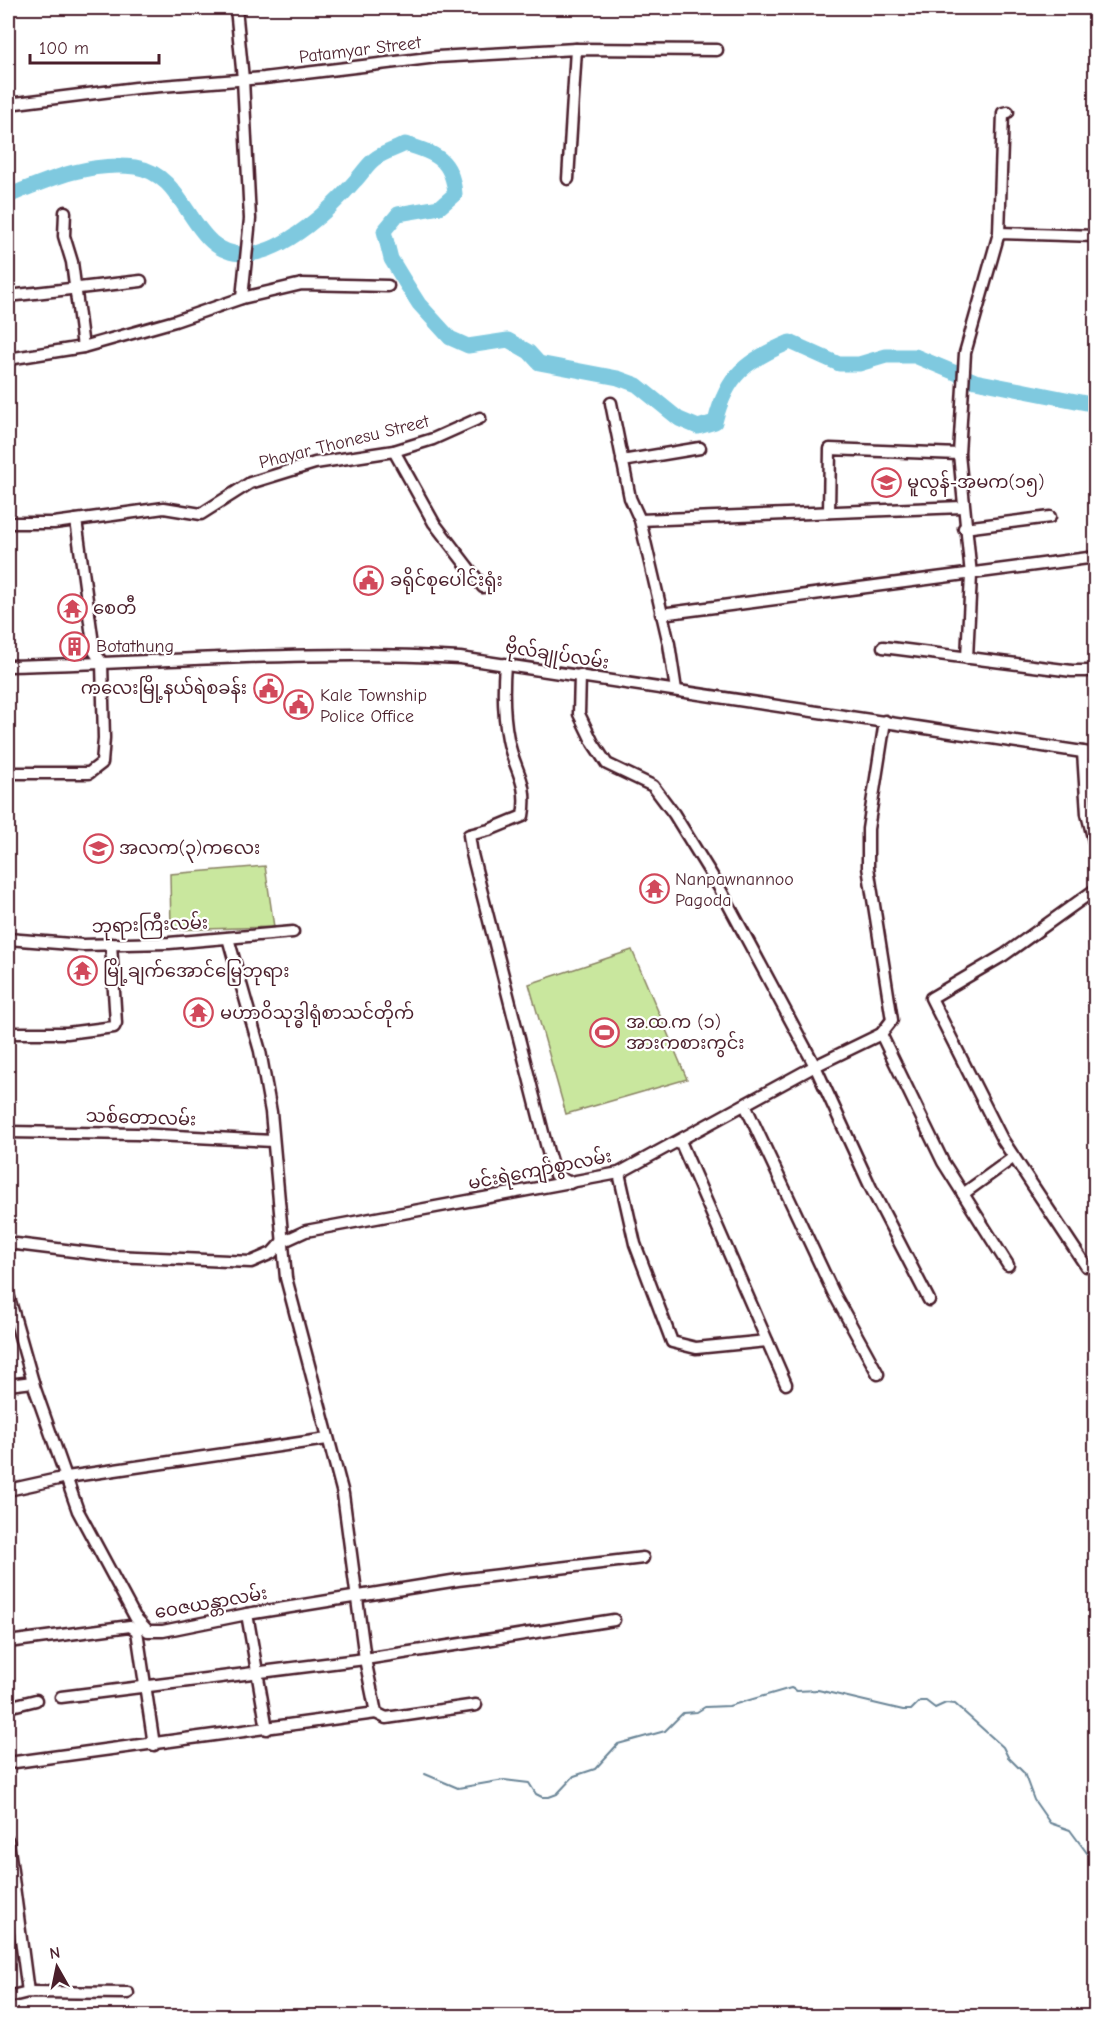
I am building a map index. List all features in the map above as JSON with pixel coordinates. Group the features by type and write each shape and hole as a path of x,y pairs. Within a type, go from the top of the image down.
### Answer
{"street":[{"path":"236,8 243,80 250,219 242,298"},
{"path":"568,179 576,49"},
{"name":"Patamyar Street","path":"8,104 136,88 243,80 437,57 576,49 717,50"},
{"path":"967,658 971,575 964,528 959,454 965,352 999,233 1002,113 1008,112"},
{"path":"65,212 64,236 72,262 83,347"},
{"path":"999,233 1095,236"},
{"path":"8,296 141,281"},
{"path":"8,359 83,347 242,298 302,284 388,286"},
{"path":"611,403 630,498 640,520 669,644 676,690"},
{"name":"Phayar Thonesu Street","path":"8,523 76,520 164,508 201,514 250,483 315,463 394,451 433,439 480,418"},
{"path":"622,461 700,448"},
{"path":"829,512 830,449 959,454"},
{"path":"394,451 434,523 483,587"},
{"path":"640,520 962,507"},
{"path":"964,528 1050,517"},
{"path":"8,773 89,773 102,764 104,738 102,663 94,651 76,520"},
{"path":"661,614 751,600 797,597 1095,557"},
{"path":"883,647 1072,671 1095,671"},
{"name":"ဗိုလ်ချုပ်လမ်း","path":"8,666 416,655 505,664 1095,754"},
{"path":"505,664 503,703 508,742 526,797 523,816 489,831 469,835 548,1152 555,1175 570,1183"},
{"path":"580,675 579,714 593,743 607,764 653,786 675,814 745,934 815,1066 871,1188 929,1300"},
{"path":"885,721 868,829 868,867 892,1020 881,1034 943,1162 1008,1265"},
{"path":"1083,752 1087,814 1095,849"},
{"path":"1086,1266 1002,1139 931,998 1004,955 1095,889"},
{"name":"ဘုရားကြီးလမ်း","path":"8,939 111,944 293,932"},
{"path":"228,938 260,1051 272,1112 286,1278 343,1494 365,1659 376,1713"},
{"path":"8,1033 68,1033 114,1027 116,1023 111,944"},
{"name":"မင်းရဲကျော်စွာလမ်း","path":"8,1243 114,1256 250,1262 272,1253 282,1242 306,1231 619,1173 815,1066 881,1034"},
{"path":"746,1104 833,1292 878,1374"},
{"name":"သစ်တောလမ်း","path":"8,1132 137,1134 273,1141"},
{"path":"680,1141 786,1384"},
{"path":"963,1194 1014,1157"},
{"path":"619,1173 635,1244 672,1342 696,1348 767,1341"},
{"name":"ဝေဇယန္တာလမ်း","path":"8,1294 33,1382 78,1511 135,1617 148,1631 163,1631 358,1595 643,1558"},
{"path":"8,1384 33,1382"},
{"path":"8,1490 67,1477 327,1439"},
{"path":"247,1614 267,1729"},
{"path":"61,1697 144,1689 365,1659 614,1620"},
{"path":"8,1642 130,1626 137,1630 154,1745"},
{"path":"8,1707 36,1700"},
{"path":"8,1763 154,1745 376,1713 386,1718 476,1704"},
{"path":"8,1841 12,1900 28,1992"},
{"path":"8,1997 28,1992 128,1993"}],"green space":[{"path":"265,866 274,927 171,930 170,874"},
{"name":"အ.ထ.က (၁) အားကစားကွင်း","path":"632,950 687,1079 566,1114 529,984"}],"waterway":[{"path":"8,196 54,178 86,169 135,167 154,173 168,185 213,243 229,252 248,254 277,246 307,227 334,204 373,160 405,144 440,159 450,173 455,194 440,207 398,214 384,231 391,259 419,304 450,338 468,346 508,340 529,352 539,363 618,378 637,385 679,419 698,427 715,422 726,392 740,371 761,356 790,342 839,364 859,364 886,356 915,356 975,381 1096,405"},
{"path":"425,1774 458,1788 504,1780 529,1783 536,1794 549,1797 557,1794 574,1776 595,1769 618,1744 665,1731 683,1713 697,1712 705,1707 729,1706 791,1688 797,1691 818,1690 903,1710 911,1710 920,1701 926,1701 935,1708 946,1703 955,1704 1003,1747 1008,1757 1024,1773 1034,1800 1050,1823 1070,1830 1087,1853 1096,1858"}],"place":[{"name":"မူလွန်-အမက(၁၅)","path":"886,482"},
{"name":"ခရိုင်စုပေါင်းရုံး","path":"369,580"},
{"name":"စေတီ","path":"72,608"},
{"name":"Botathung","path":"75,646"},
{"name":"ကလေးမြို့နယ်ရဲစခန်း","path":"268,688"},
{"name":"Kale Township Police Office","path":"299,705"},
{"name":"အလက(၃)ကလေး","path":"98,848"},
{"name":"Nanpawnannoo Pagoda","path":"654,889"},
{"name":"မြို့ချက်အောင်မြေဘုရား","path":"82,971"},
{"name":"မဟာဝိသုဒ္ဓါရုံစာသင်တိုက်","path":"199,1013"},
{"name":"အ.ထ.က (၁) အားကစားကွင်း","path":"605,1032"}]}
